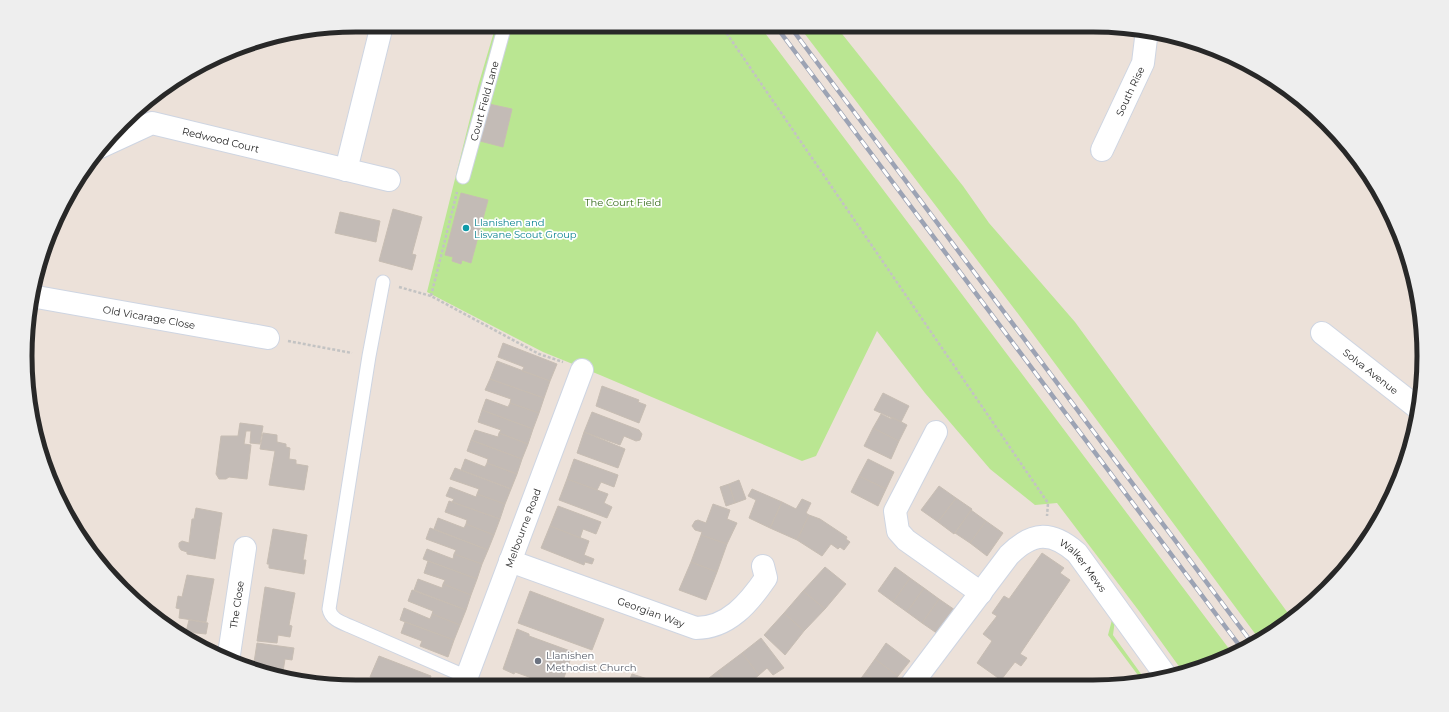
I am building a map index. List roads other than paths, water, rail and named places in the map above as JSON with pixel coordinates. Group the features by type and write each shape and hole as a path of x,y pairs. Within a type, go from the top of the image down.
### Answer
{"street":[{"path":"346,170 380,32"},
{"name":"South Rise","path":"1102,150 1143,63 1146,37"},
{"name":"Redwood Court","path":"113,141 152,123 389,180"},
{"name":"Old Vicarage Close","path":"37,297 268,338"},
{"name":"Solva Avenue","path":"1322,333 1413,404"},
{"name":"Melbourne Road","path":"466,680 582,370"},
{"path":"936,432 896,511 898,531 906,540 981,593"},
{"name":"Walker Mews","path":"915,680 1020,544 1034,538 1047,536 1060,539 1077,553 1163,672"},
{"name":"The Close","path":"229,654 245,548"},
{"name":"Georgian Way","path":"510,561 696,628 709,628 738,612 754,595 766,578 763,566"}],"lane":[{"name":"Court Field Lane","path":"463,177 503,32"},
{"path":"383,282 369,356 329,609 330,614 336,619 461,680"}],"railway":[{"path":"780,32 1239,645"},
{"path":"794,32 1250,640"}],"place":[{"name":"Llanishen and Lisvane Scout Group","path":"466,228"},
{"name":"Llanishen Methodist Church","path":"538,661"}],"park label":[{"name":"The Court Field","path":"623,202"}]}
